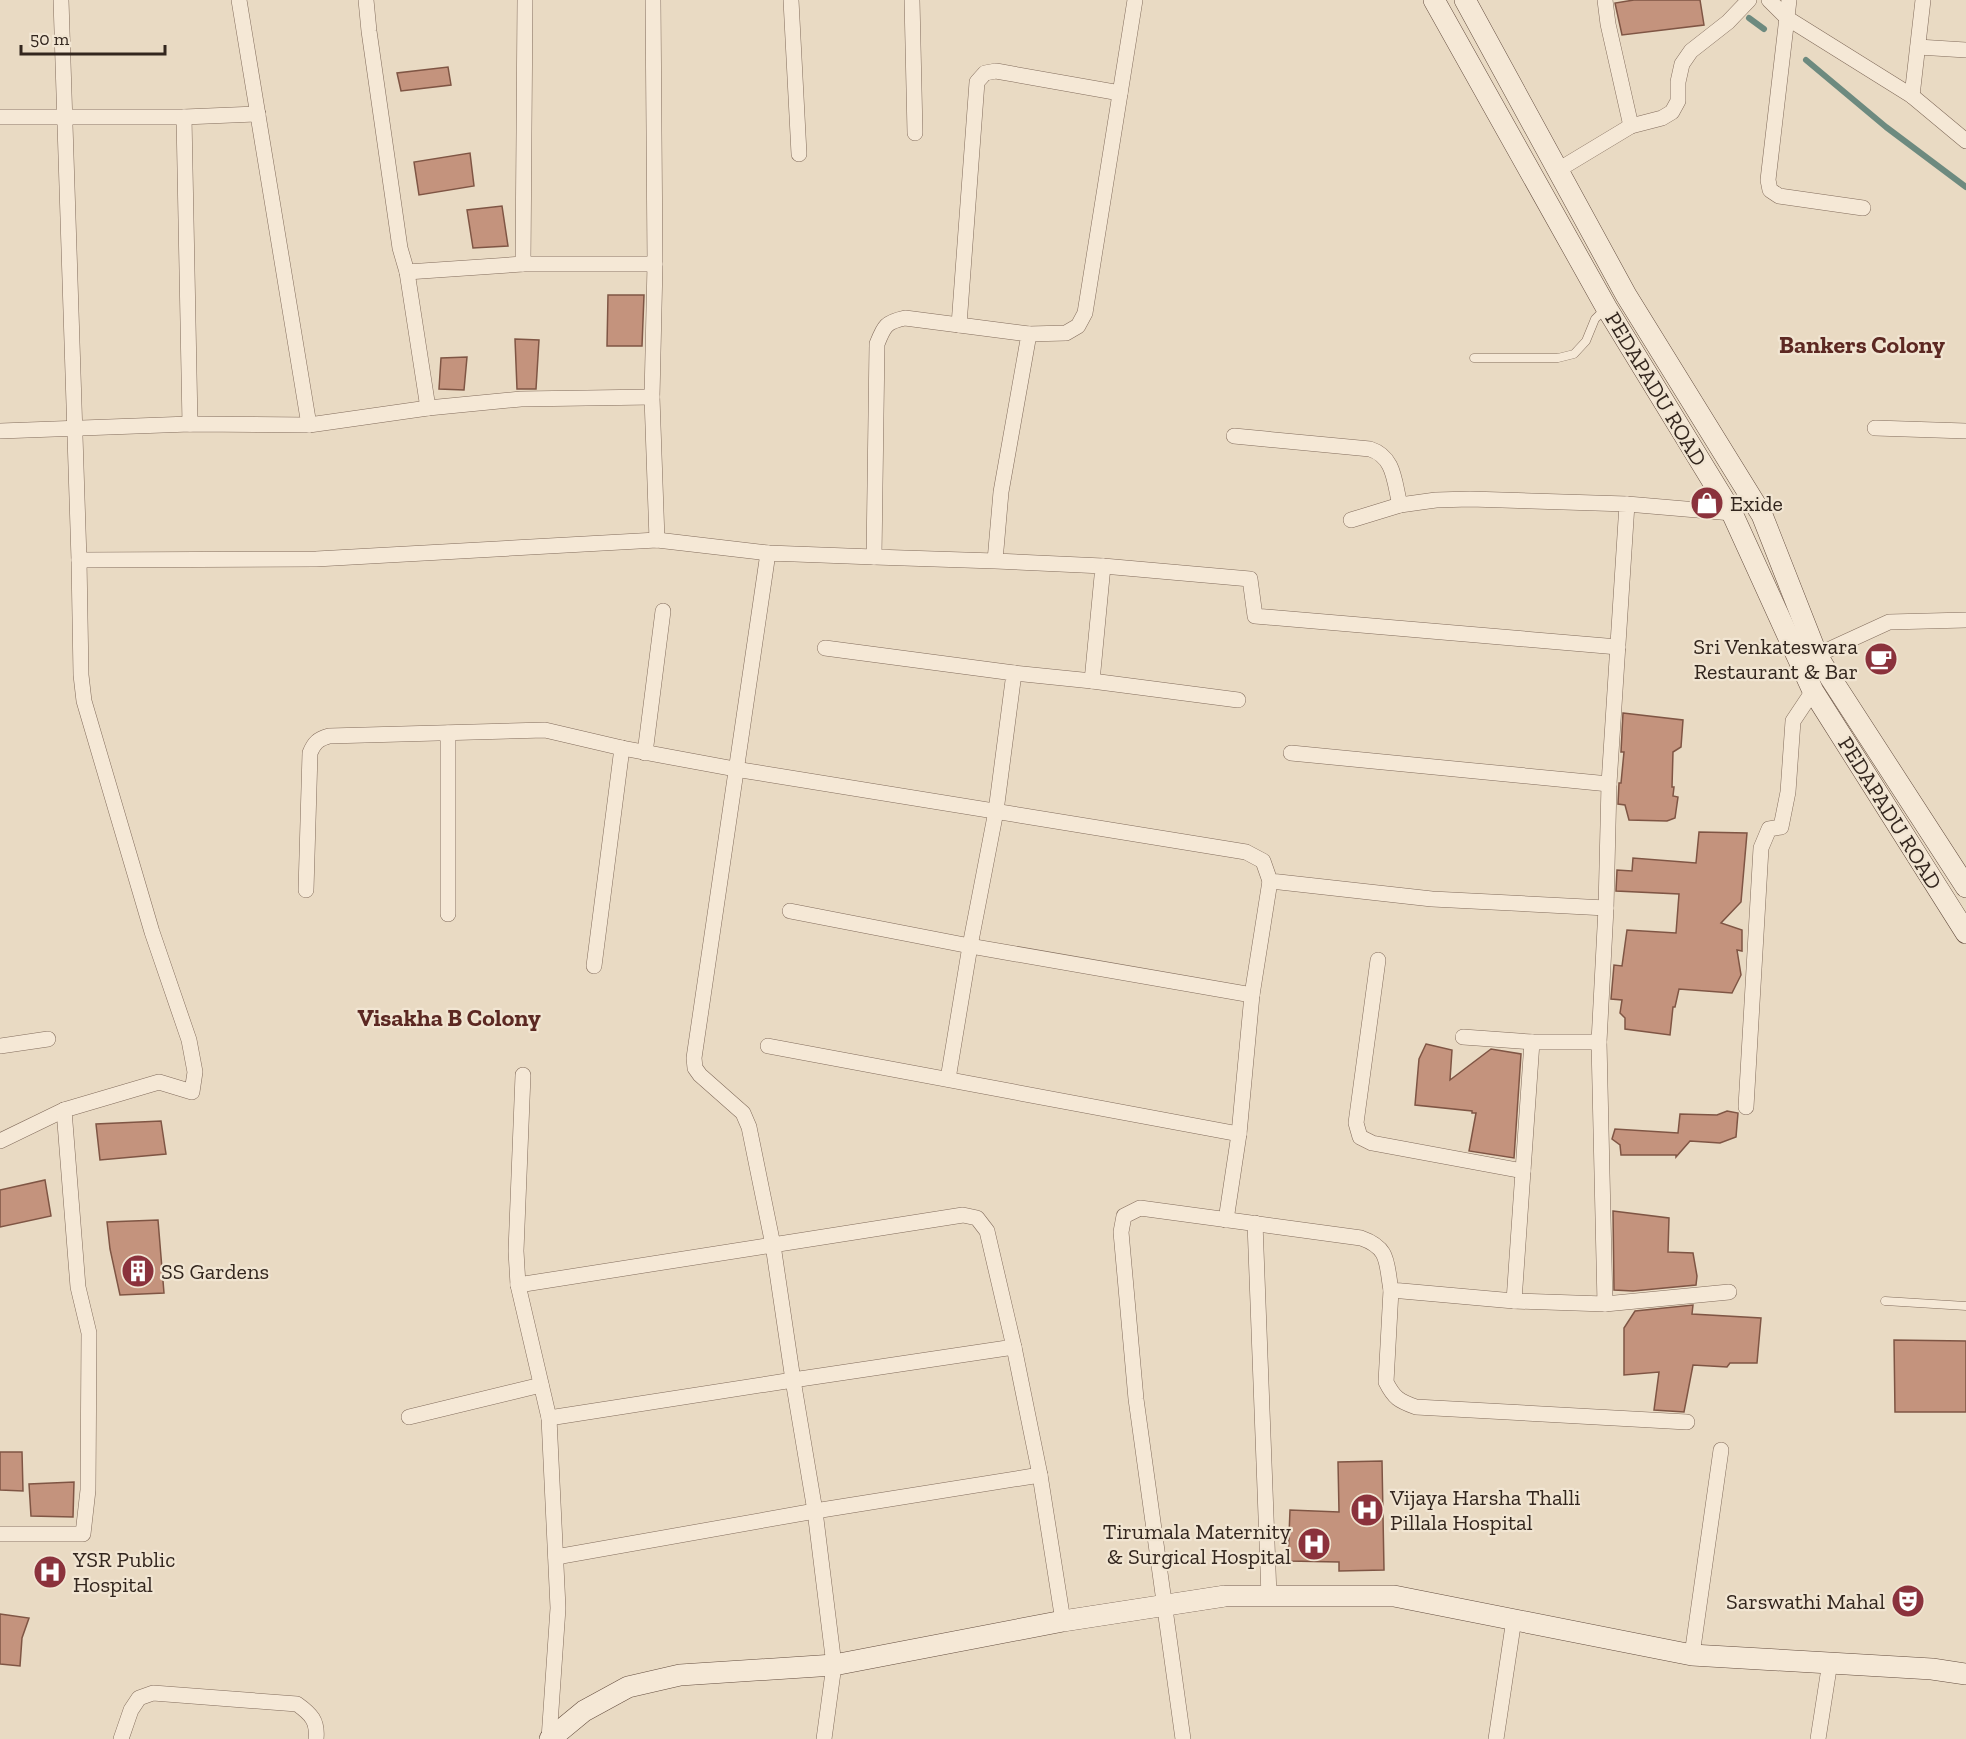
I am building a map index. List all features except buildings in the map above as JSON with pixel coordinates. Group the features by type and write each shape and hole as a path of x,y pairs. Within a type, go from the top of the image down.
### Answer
{"main road":[{"name":"PEDAPADU ROAD","path":"1434,0 1606,308 1732,513 1813,691 1966,933"},
{"name":"PEDAPADU ROAD","path":"1465,0 1626,295 1762,515 1817,655 1966,887"},
{"path":"550,1739 584,1711 628,1687 680,1675 834,1665 1063,1621 1225,1596 1394,1596 1692,1655 1932,1669 1966,1674"}],"street":[{"path":"0,1141 64,1110 159,1082 192,1092 195,1072 189,1040 152,932 84,701 81,675 61,0"},
{"path":"239,0 309,426"},
{"path":"366,0 400,248 428,408"},
{"path":"523,264 525,0"},
{"path":"653,0 655,264 652,397 657,540"},
{"path":"791,0 799,154"},
{"path":"912,0 915,133"},
{"path":"874,557 877,344 883,328 892,321 905,318 1029,334 1066,333 1078,326 1085,313 1135,0"},
{"path":"1605,0 1608,24 1631,126"},
{"path":"1558,170 1631,126 1662,118 1672,112 1678,101 1678,82 1682,64 1691,51 1728,22 1749,0"},
{"path":"1769,0 1788,18 1912,96 1966,141"},
{"path":"1789,0 1768,180 1770,190 1779,196 1863,208"},
{"path":"1912,96 1923,0"},
{"path":"1918,47 1966,50"},
{"path":"958,325 977,82 985,73 996,71 1120,93"},
{"path":"0,117 184,117 258,114"},
{"path":"184,117 190,424"},
{"path":"406,272 449,267 523,264 655,264"},
{"path":"995,561 1002,492 1029,334"},
{"path":"0,431 190,424 309,426 428,408 521,399 652,397"},
{"path":"1875,428 1966,431"},
{"path":"1234,436 1370,448 1381,452 1390,466 1400,505"},
{"path":"1351,520 1400,505 1436,500 1470,499 1628,504 1732,513"},
{"path":"1605,1304 1599,1042 1606,908 1609,784 1628,504"},
{"path":"79,560 316,559 657,540 768,553 1103,566 1250,579 1255,616 1618,647"},
{"path":"768,553 694,1058 695,1068 700,1075 743,1113 749,1127 773,1245 814,1511 834,1665 824,1739"},
{"path":"1092,681 1103,566"},
{"path":"645,753 663,611"},
{"path":"1817,655 1889,622 1966,620"},
{"path":"825,648 1238,700"},
{"path":"948,1079 996,811 1014,673"},
{"path":"1746,1107 1761,848 1769,829 1782,827 1788,792 1793,721 1813,691"},
{"path":"306,890 310,753 313,744 328,736 545,730 645,753 735,770 1246,852 1263,861 1270,881 1252,995 1239,1134 1226,1220"},
{"path":"448,733 448,914"},
{"path":"594,966 622,748"},
{"path":"1291,753 1609,784"},
{"path":"1270,881 1432,899 1606,908"},
{"path":"790,911 970,946 1252,995"},
{"path":"1378,960 1356,1123 1360,1137 1372,1143 1523,1171"},
{"path":"1463,1037 1532,1042 1599,1042"},
{"path":"0,1047 48,1039"},
{"path":"1514,1301 1532,1042"},
{"path":"768,1046 1239,1134"},
{"path":"524,1075 516,1251 518,1285 549,1418 558,1608 550,1739"},
{"path":"0,1534 83,1534 88,1490 89,1333 78,1287 64,1110"},
{"path":"1183,1739 1136,1399 1121,1232 1124,1216 1140,1208 1361,1238 1373,1242 1384,1252 1391,1290 1386,1382 1392,1394 1401,1402 1416,1407 1688,1422"},
{"path":"518,1285 963,1215 977,1218 987,1231 1014,1347 1040,1475 1063,1621"},
{"path":"1255,1223 1269,1596"},
{"path":"1391,1290 1514,1301 1605,1304 1729,1292"},
{"path":"549,1418 1014,1347"},
{"path":"409,1417 541,1385"},
{"path":"1692,1655 1721,1450"},
{"path":"556,1557 814,1511 1040,1475"},
{"path":"1497,1739 1514,1619"},
{"path":"1818,1739 1830,1662"},
{"path":"121,1739 131,1710 139,1698 153,1692 297,1704 310,1714 317,1730 316,1739"}],"lane":[{"path":"1474,358 1558,358 1574,354 1586,341 1595,319 1606,308"},
{"path":"1885,1301 1966,1306"}],"waterway":[{"path":"1749,18 1764,29"},
{"path":"1806,60 1886,127 1966,187"}],"place":[{"name":"Exide","path":"1707,503"},
{"name":"Sri Venkateswara Restaurant & Bar","path":"1881,659"},
{"name":"SS Gardens","path":"138,1271"},
{"name":"Vijaya Harsha Thalli Pillala Hospital","path":"1367,1510"},
{"name":"Tirumala Maternity & Surgical Hospital","path":"1314,1544"},
{"name":"YSR Public Hospital","path":"50,1572"},
{"name":"Sarswathi Mahal","path":"1908,1601"}],"district":[{"name":"Bankers Colony","path":"1862,344"},
{"name":"Visakha B Colony","path":"449,1017"}]}
